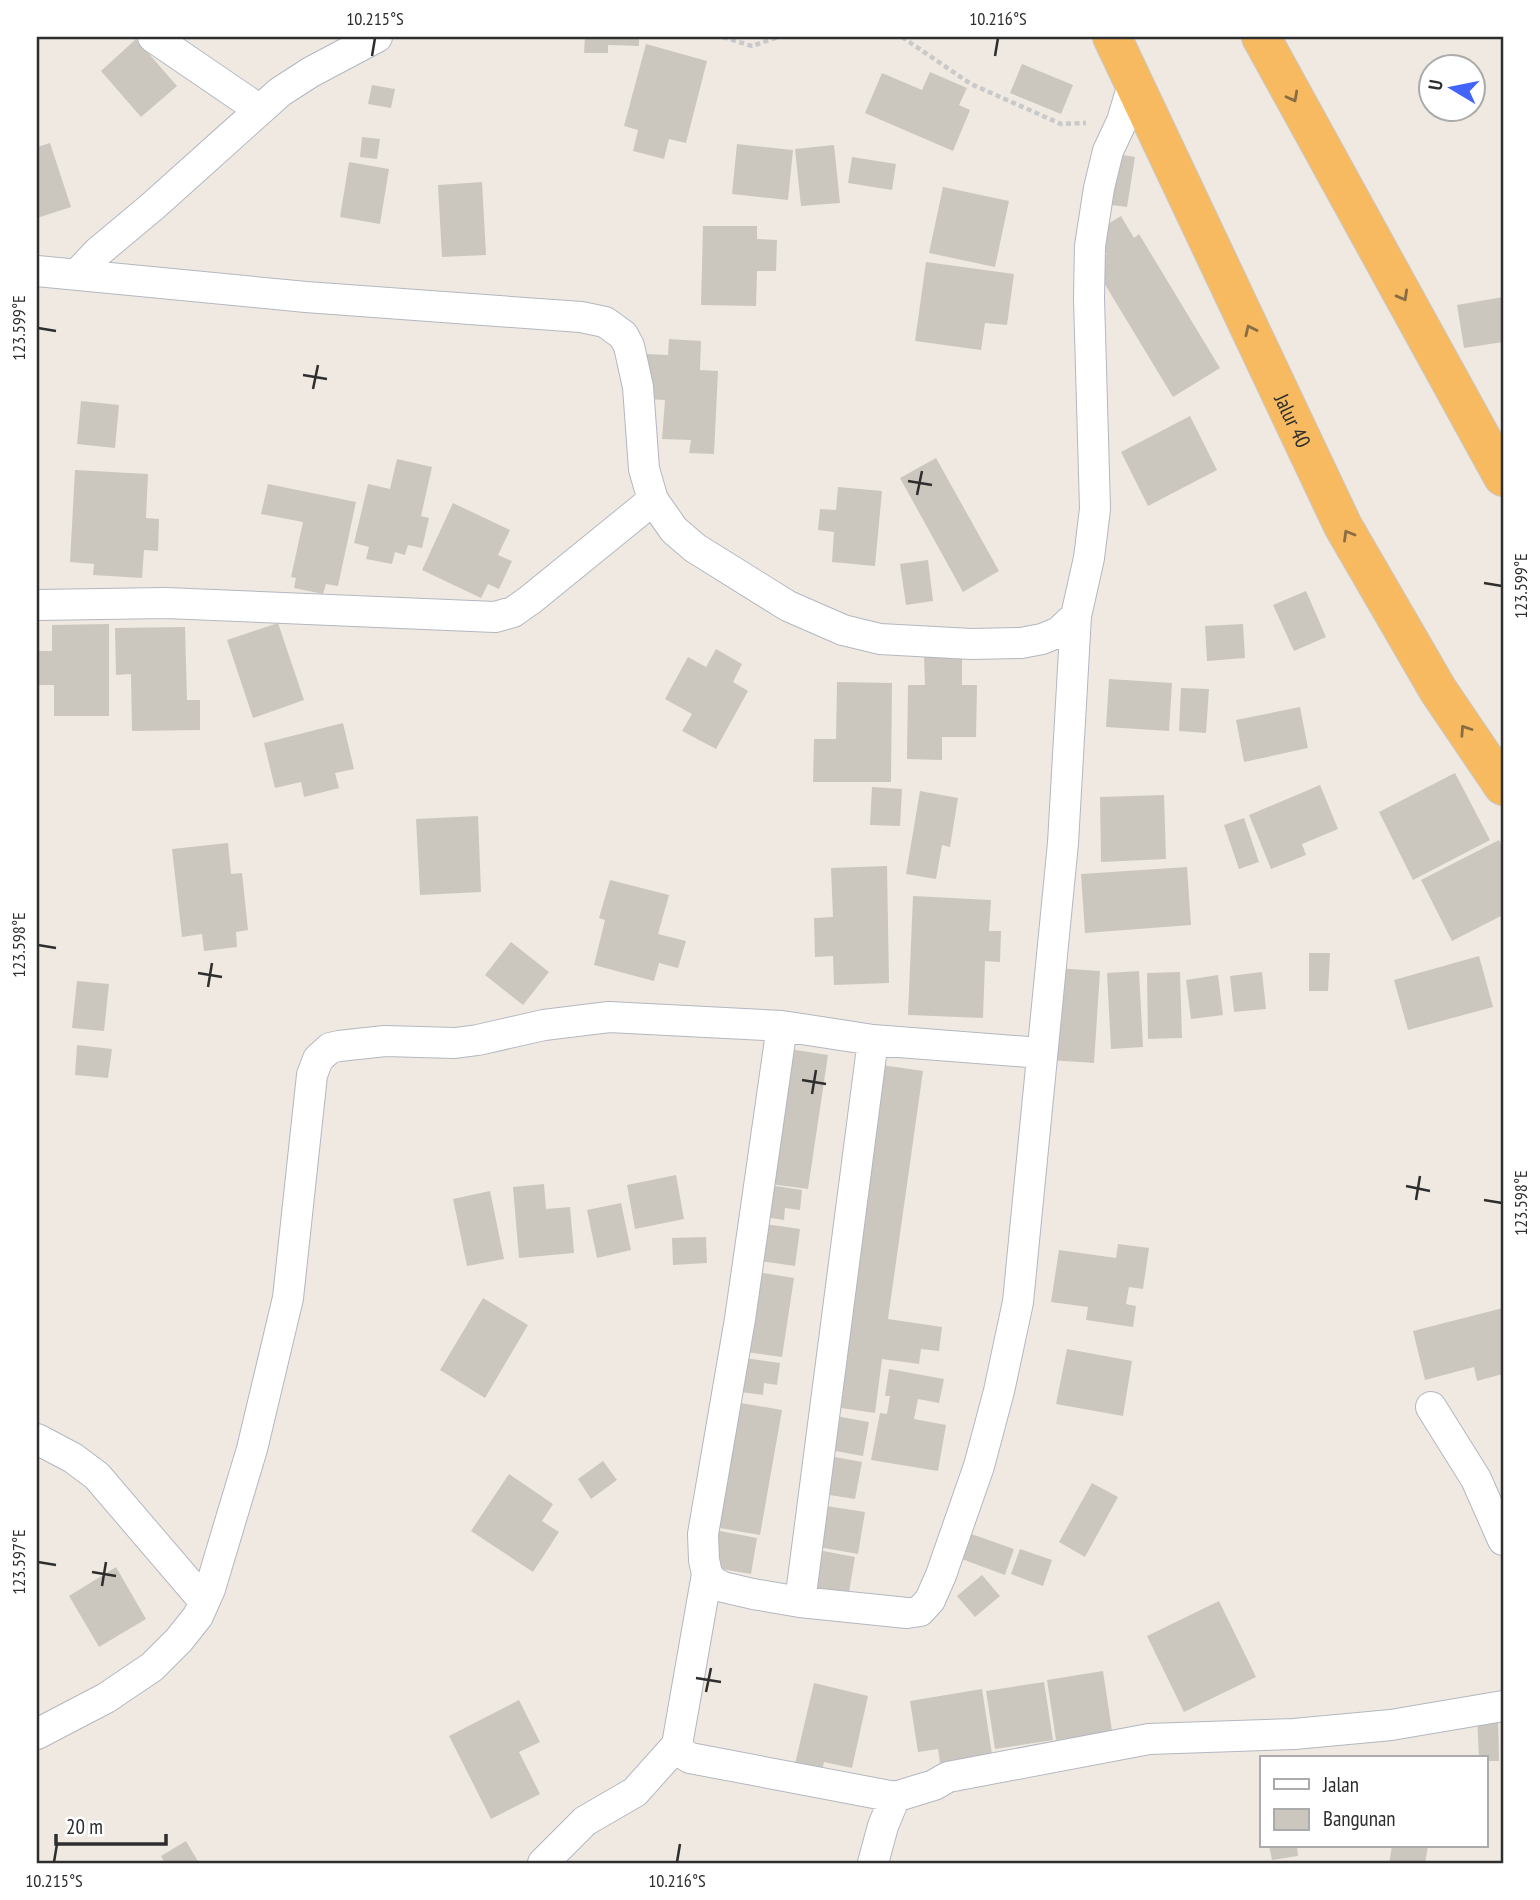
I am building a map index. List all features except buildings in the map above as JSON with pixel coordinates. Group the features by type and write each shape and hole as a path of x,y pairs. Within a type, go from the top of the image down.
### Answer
{"highway":[{"name":"Jalur 40","path":"1112,37 1343,526 1438,690 1503,786"},
{"path":"1261,37 1503,477"}],"street":[{"path":"153,37 260,110"},
{"path":"78,273 98,252 280,92 311,72 377,37"},
{"path":"707,1574 713,1582 723,1587 800,1602 894,1614 920,1611 930,1600 979,1466 999,1391 1018,1302 1063,842 1076,616 1089,558 1095,509 1090,246 1108,151 1122,121 1134,80"},
{"path":"37,271 78,273 306,298 581,317 606,322 623,335 634,360 644,469 653,500 674,530 695,548 788,606 843,630 880,639 971,644 1021,643 1059,632 1076,616"},
{"path":"37,605 166,603 495,617 513,612 530,600 653,500"},
{"path":"37,1734 106,1698 152,1667 198,1616 223,1550 252,1449 288,1298 312,1075 318,1059 330,1048 354,1043 478,1040 544,1025 609,1017 782,1026 873,1040 1041,1053"},
{"path":"544,1863 585,1821 635,1792 677,1745 707,1574 703,1534 740,1319 782,1026"},
{"path":"800,1602 873,1040"},
{"path":"1431,1407 1476,1479 1503,1540"},
{"path":"37,1439 73,1458 97,1476 204,1601"},
{"path":"677,1745 683,1755 691,1758 895,1797 934,1785 948,1777 1149,1740 1294,1734 1391,1726 1503,1706"},
{"path":"873,1863 883,1826 895,1797"}],"path":[{"path":"723,37 752,47 778,37"},
{"path":"902,37 971,84 1062,124 1122,121"}]}
